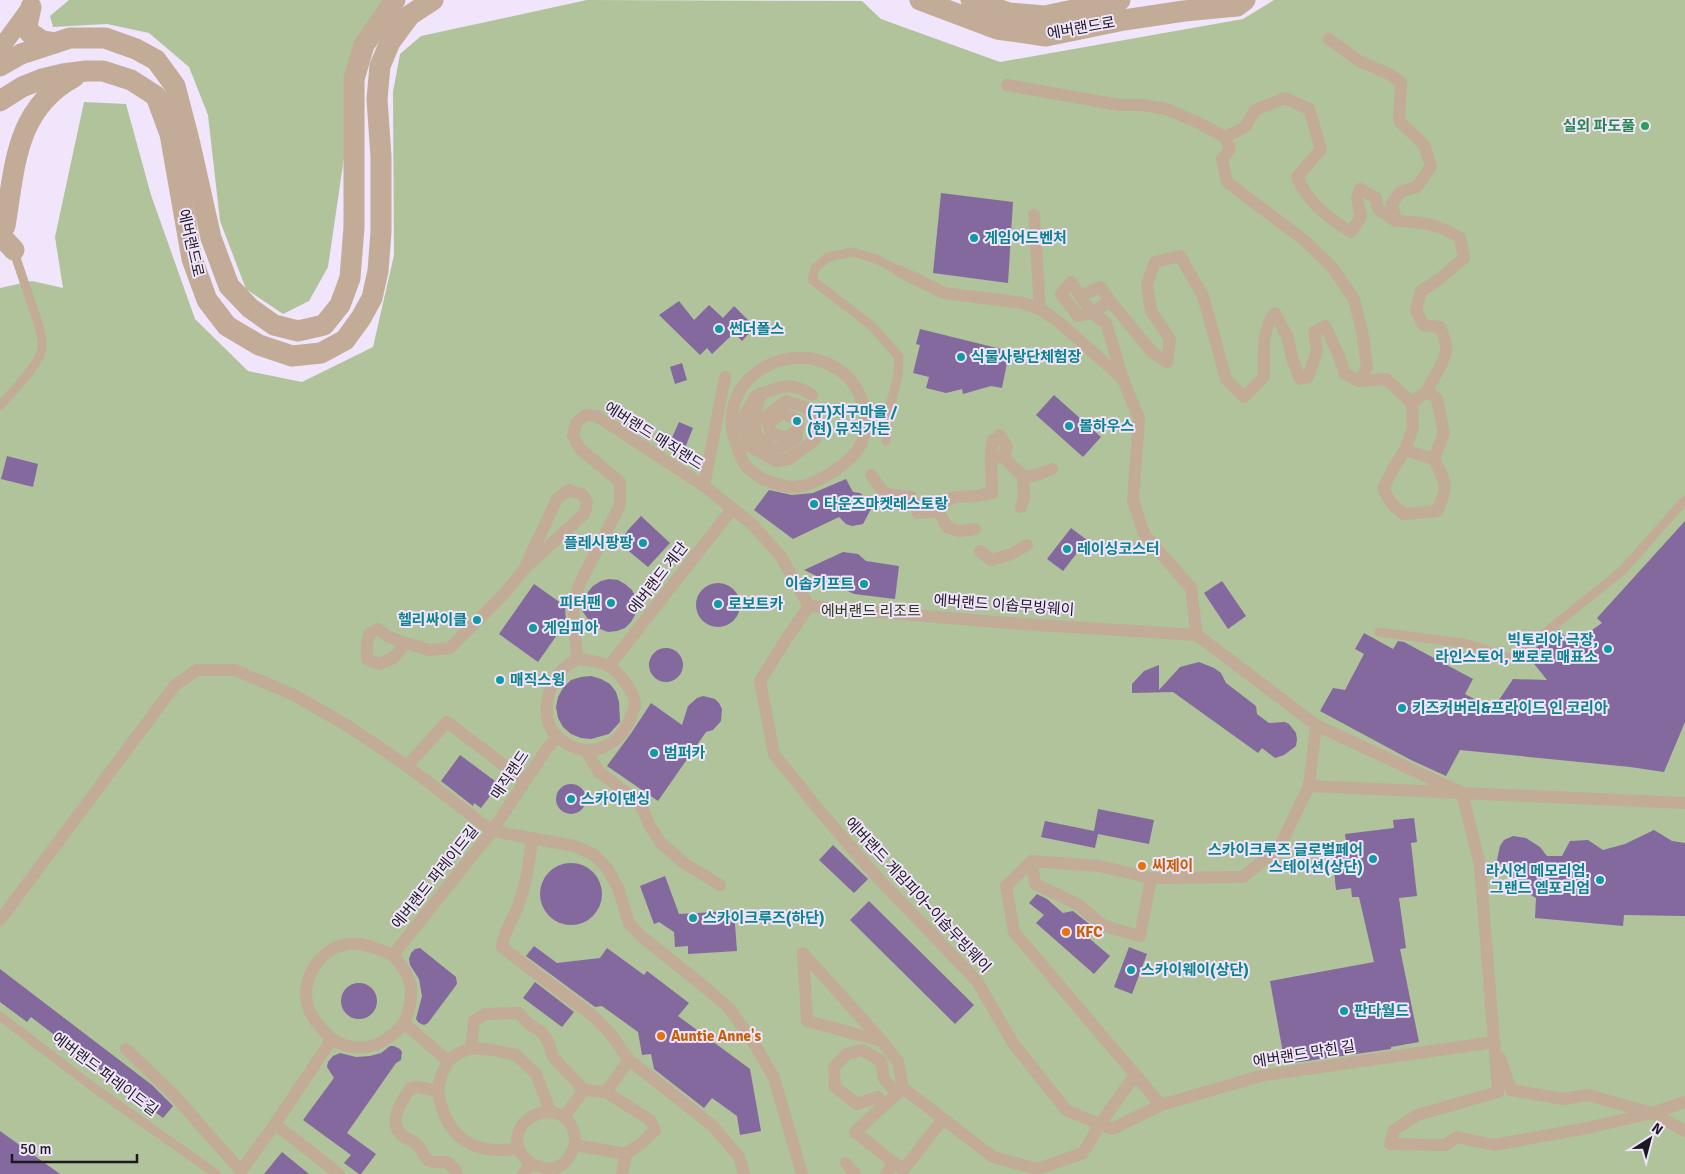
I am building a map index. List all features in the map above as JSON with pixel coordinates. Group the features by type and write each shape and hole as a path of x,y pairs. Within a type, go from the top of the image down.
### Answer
{"street":[{"name":"에버랜드로","path":"0,66 20,54 70,38 105,38 136,48 156,60 174,86 190,144 210,238 229,286 250,308 274,325 298,331 324,325 340,305 350,278 354,227 354,79 364,45 395,0"},
{"name":"에버랜드로","path":"0,101 22,87 42,79 86,71 103,71 131,80 156,96 170,134 192,259 207,300 227,326 259,345 292,356 321,353 345,340 361,318 372,298 378,271 381,232 381,156 377,99 380,66 390,42 410,15 433,0"},
{"name":"에버랜드로","path":"920,0 997,29 1046,36 1124,20 1184,11 1237,6 1245,0"},
{"name":"에버랜드로","path":"971,0 1009,12 1045,16 1120,0"},
{"path":"34,3 27,26 28,32 42,42 55,43"},
{"path":"0,49 34,3"},
{"path":"1328,39 1359,61 1389,74 1401,82 1399,121 1424,145 1431,166 1417,187 1400,192 1392,204 1396,221"},
{"path":"5,229 16,162 26,126 34,111 48,95 60,85 86,71"},
{"path":"1007,85 1119,104 1143,105 1166,109 1199,123 1224,137 1230,149 1222,160 1227,182 1304,240 1332,267 1354,299 1362,331 1367,367 1359,381"},
{"path":"1224,137 1245,127 1256,110 1285,98 1309,109 1321,149 1297,177 1304,192 1322,214 1351,232 1361,217 1357,198 1360,188 1376,198 1378,209 1396,221 1424,222 1448,230 1460,238 1464,258 1438,280 1421,291 1416,310 1423,326 1440,327 1447,348 1441,366 1427,391 1412,403"},
{"path":"1034,215 1040,309"},
{"path":"1080,296 1100,287 1110,302 1153,353 1167,362 1170,339 1151,311 1147,284 1155,262 1180,256 1204,296 1226,379 1244,397 1264,377 1265,338 1270,319 1275,312 1288,338 1292,358 1300,379 1308,377 1317,351 1314,332 1325,326 1345,374 1359,381 1386,379 1412,403 1413,427 1405,450 1383,489 1393,505 1404,514 1437,511 1445,494 1444,479 1434,459 1405,450"},
{"path":"899,272 944,293 1023,303 1040,309 1058,322 1123,379"},
{"path":"1110,302 1092,313 1078,316 1061,294 1071,282 1092,313 1106,323 1123,379 1139,419 1133,500 1144,534 1191,588 1197,635 1316,726 1462,793"},
{"path":"734,439 732,418 737,395 747,381 764,366 783,359 802,358 822,361 841,372 857,387 863,404 865,423 861,444 847,461 814,482 793,487 761,478 745,465 734,439 742,418 756,396 786,385 804,389 812,394"},
{"path":"704,486 725,377"},
{"path":"1427,391 1437,399 1444,433 1434,459"},
{"path":"762,393 754,420 756,435 776,450 786,446 803,433 798,420 783,413 768,423"},
{"path":"742,418 749,446 776,461 789,459 815,440 817,423 807,408 786,401 766,417 771,433 787,438 798,429 798,420"},
{"name":"에버랜드 매직랜드","path":"577,659 573,606 579,586 620,505 620,482 580,450 573,436 576,423 585,415 597,416 704,486 752,524 780,555 809,606"},
{"path":"997,438 991,452 1023,475 1031,478 1052,469"},
{"path":"938,512 945,502 957,495 974,496 992,493 997,458"},
{"path":"871,475 885,494 911,497 918,512 938,512"},
{"path":"1021,506 1024,498 1023,475"},
{"path":"405,643 429,650 450,648 505,593 524,569 585,513 587,502 582,494 569,490 557,499 524,569"},
{"name":"에버랜드 계단","path":"609,666 732,509"},
{"path":"938,512 948,528 960,531 974,529"},
{"path":"980,550 992,560 1009,556 1027,545"},
{"name":"에버랜드 이솝무빙웨이","path":"809,606 1008,623 1197,635"},
{"name":"에버랜드 게임피아~이솝무빙웨이","path":"809,606 760,681 774,754 877,877 977,981 1013,1043 1066,1110 1112,1129 1161,1105"},
{"path":"577,659 609,666 631,692 635,704 630,719 617,739 601,749 585,750 569,745 557,737 548,721 547,705 549,692 559,674 577,659"},
{"path":"0,920 175,686 198,670 235,670 294,694 348,726 407,766 492,831"},
{"path":"407,766 447,722 525,781"},
{"path":"1161,1105 1014,932 1006,886 1032,861 1099,866 1150,878 1243,876 1279,848 1308,786 1316,726"},
{"name":"매직랜드","path":"492,831 557,737"},
{"path":"585,750 599,772 639,802 650,826 661,843 684,863 720,885"},
{"path":"1308,786 1685,803"},
{"path":"1462,793 1480,865 1498,1092 1417,1115 1394,1130 1390,1144 1445,1145 1457,1137 1494,1145 1587,1128 1652,1113 1685,1102"},
{"name":"에버랜드 퍼레이드길","path":"393,955 492,831 532,840 575,846 594,854 611,874 618,888 629,923 641,936 729,1008 754,1043 774,1078 802,1174"},
{"path":"532,840 526,879 519,903 503,936 502,947 592,1015 610,1033 630,1060 713,1126 739,1157 744,1174"},
{"path":"1032,861 1035,884 1077,904 1104,926 1140,936 1150,878"},
{"path":"349,944 375,947 393,955 404,967 410,979 412,995 404,1023 395,1034 378,1044 359,1048 341,1045 332,1039 321,1028 310,1010 306,995 308,980 316,964 328,950 349,944"},
{"path":"882,1041 807,1021 802,953 882,1041 898,1062 900,1091"},
{"path":"471,1048 474,1021 485,1014 519,1013 548,1040 553,1057 584,1090 606,1092 650,1120 656,1130 626,1154 622,1174"},
{"path":"404,1023 448,1061"},
{"path":"126,1049 172,1093 241,1171 332,1039"},
{"path":"1494,1042 1512,1090 1563,1099 1588,1095 1652,1113 1685,1131"},
{"name":"에버랜드 막힌 길","path":"1161,1105 1260,1076 1494,1042"},
{"path":"518,1148 501,1152 481,1149 463,1140 454,1131 445,1117 438,1091 441,1076 448,1061 457,1054 471,1048 516,1055 536,1074 550,1111"},
{"path":"878,1097 857,1104 836,1087 834,1068 847,1054 862,1050 881,1061 884,1078 900,1091 943,1118 993,1157 1038,1169 1084,1153 1100,1124 1135,1075"},
{"path":"606,1092 630,1060"},
{"path":"438,1091 418,1087 411,1088 398,1109 397,1128 403,1136 414,1142 426,1159 432,1163 447,1162 455,1168 457,1174"},
{"path":"564,1117 584,1090"},
{"path":"900,1091 855,1132 903,1170 943,1118"},
{"path":"550,1111 564,1117 573,1129 575,1145 564,1170 527,1169 518,1148 519,1130 525,1122 538,1112 550,1111"},
{"path":"275,1124 340,1174"},
{"path":"575,1145 626,1154"},
{"path":"846,1163 855,1174"},
{"path":"886,1174 895,1163"}],"lane":[{"path":"0,406 30,370 42,349 39,326 5,229"},
{"path":"886,441 890,406 898,376 899,357 872,326 812,280 815,268 828,257 853,252 876,259 899,272"},
{"path":"1379,632 1469,644 1512,659 1622,571 1685,500"},
{"name":"에버랜드 퍼레이드길","path":"0,1016 93,1087 216,1174"}],"green space":[{"path":"69,0 387,0 353,96 328,267 309,301 283,314 246,289 220,221 208,115 189,67 149,33 107,24 53,27 50,16"},
{"name":"에버랜드 리조트","path":"587,0 862,1 881,19 1000,62 1243,19 1274,0 1685,0 1685,1174 0,1174 0,288 32,281 63,288 55,237 84,102 126,104 151,195 195,319 248,371 302,382 373,347 394,255 393,92 400,54 421,36"}],"building":[{"name":"게임어드벤처","path":"941,193 1013,202 1008,283 933,273"},
{"name":"썬더폴스","path":"679,301 694,320 709,305 723,318 734,306 755,327 742,341 734,333 712,354 707,348 700,355 659,315"},
{"name":"식물사랑단체험장","path":"920,329 1005,350 1007,363 1002,388 991,386 963,394 962,389 946,393 926,388 929,377 913,373 920,345 916,344"},
{"path":"682,363 687,380 675,384 670,367"},
{"name":"볼하우스","path":"1054,395 1101,437 1083,457 1036,415"},
{"path":"679,422 693,428 685,448 670,442"},
{"path":"7,456 38,464 33,487 1,479"},
{"name":"타운즈마켓레스토랑","path":"846,479 853,492 860,493 868,499 871,509 863,524 852,526 846,524 839,517 793,539 754,510 769,490 792,495 813,493"},
{"path":"641,516 670,543 648,567 619,543"},
{"name":"빅토리아 극장, 라인스토어, 뽀로로 매표소","path":"1685,521 1685,722 1664,772 1460,750 1446,776 1411,760 1320,711 1333,688 1345,690 1364,654 1355,649 1364,633 1393,649 1398,641 1404,642 1473,679 1465,694 1493,709 1513,679 1547,680 1527,655 1559,629 1571,645 1602,623 1597,618"},
{"name":"레이싱코스터","path":"1071,528 1087,540 1063,571 1047,559"},
{"name":"이솝키프트","path":"843,552 858,554 866,561 899,566 895,599 854,594 804,570"},
{"name":"피터팬","path":"609,579 618,580 632,590 637,606 635,615 625,628 608,632 592,625 581,609 588,592 593,586"},
{"path":"1222,581 1246,616 1228,629 1204,593"},
{"name":"로보트카","path":"722,583 734,589 739,596 739,614 734,621 727,626 714,627 706,624 699,617 696,601 699,593 706,586"},
{"name":"게임피아","path":"534,584 565,606 566,622 538,662 499,634"},
{"path":"666,648 673,649 678,653 682,658 682,672 678,677 673,681 666,682 659,681 654,677 650,672 649,665 650,658 654,653 659,649"},
{"path":"1199,662 1221,673 1226,683 1256,706 1257,714 1269,723 1285,722 1289,724 1296,733 1296,746 1284,755 1275,758 1262,748 1258,753 1173,692 1132,693 1132,684 1144,671 1159,665 1159,690 1180,667"},
{"path":"591,676 610,684 616,692 619,702 620,722 609,734 591,739 571,734 563,727 558,718 556,707 558,697 563,688 571,680"},
{"name":"범퍼카","path":"703,696 715,699 719,703 722,709 721,721 713,730 706,732 658,801 607,766 651,703 682,725 688,706 697,698"},
{"path":"460,755 499,784 481,808 474,803 473,806 441,781"},
{"name":"스카이댄싱","path":"571,784 582,788 586,799 582,810 571,814 560,810 556,799 560,788"},
{"path":"1098,809 1154,820 1149,844 1098,834 1095,848 1041,837 1045,821 1094,831"},
{"name":"판다월드","path":"1414,818 1417,842 1411,843 1417,896 1399,898 1406,948 1400,949 1419,1042 1391,1047 1391,1049 1285,1064 1270,981 1374,962 1359,897 1352,897 1351,888 1336,890 1332,851 1347,849 1345,834 1394,828 1393,820"},
{"name":"라시언 메모리엄, 그랜드 엠포리엄","path":"1654,830 1672,841 1685,843 1685,916 1624,915 1623,926 1535,918 1536,898 1526,892 1497,860 1500,846 1504,840 1513,836 1526,838 1540,847 1547,856 1562,856 1570,841 1588,840 1603,850 1625,844"},
{"path":"833,845 868,879 854,893 819,860"},
{"path":"571,863 583,865 593,872 600,882 602,894 600,906 593,916 583,923 571,925 559,923 549,916 542,906 540,894 542,882 549,872 559,865"},
{"name":"스카이크루즈(하단)","path":"665,876 679,914 734,911 737,951 688,954 688,946 675,947 674,932 659,922 654,924 640,886"},
{"path":"1037,894 1047,899 1063,913 1073,911 1093,927 1090,939 1110,956 1094,974 1036,923 1044,915 1029,903"},
{"path":"869,901 974,1005 955,1024 850,920"},
{"path":"534,946 557,963 600,958 607,948 644,975 647,971 689,1003 678,1016 750,1069 761,1131 740,1135 737,1116 712,1098 704,1108 654,1069 651,1054 642,1055 638,1032 602,1006 595,1007 526,956"},
{"name":"스카이웨이(상단)","path":"1129,947 1147,954 1132,994 1114,987"},
{"path":"420,948 456,977 457,984 428,1023 424,1025 416,1019 422,996 419,979 410,965 409,959 415,949"},
{"path":"0,969 152,1085 173,1106 163,1118 31,1017 27,1022 0,1002"},
{"path":"535,982 574,1012 562,1027 523,998"},
{"path":"359,983 366,984 372,988 376,994 376,1008 372,1014 366,1018 359,1019 352,1018 346,1014 342,1008 341,1001 342,994 346,988 352,984"},
{"path":"390,1046 400,1049 402,1052 401,1060 396,1063 347,1133 376,1154 361,1174 359,1174 344,1163 351,1155 303,1120 334,1078 327,1067 328,1062 333,1056 340,1053 356,1057 370,1056 381,1053"},
{"path":"0,1131 60,1174 0,1174"},
{"path":"282,1152 309,1174 264,1174"}],"place":[{"name":"실외 파도풀","path":"1645,126"},
{"name":"게임어드벤처","path":"974,238"},
{"name":"썬더폴스","path":"719,329"},
{"name":"식물사랑단체험장","path":"961,357"},
{"name":"(구)지구마을 / (현) 뮤직가든","path":"797,421"},
{"name":"볼하우스","path":"1069,426"},
{"name":"타운즈마켓레스토랑","path":"814,504"},
{"name":"플레시팡팡","path":"643,543"},
{"name":"레이싱코스터","path":"1067,549"},
{"name":"이솝키프트","path":"864,584"},
{"name":"피터팬","path":"611,603"},
{"name":"로보트카","path":"718,604"},
{"name":"헬리싸이클","path":"477,620"},
{"name":"게임피아","path":"533,628"},
{"name":"빅토리아 극장, 라인스토어, 뽀로로 매표소","path":"1608,649"},
{"name":"매직스윙","path":"500,680"},
{"name":"키즈커버리&프라이드 인 코리아","path":"1402,708"},
{"name":"범퍼카","path":"654,753"},
{"name":"스카이댄싱","path":"571,799"},
{"name":"스카이크루즈 글로벌페어 스테이션(상단)","path":"1373,859"},
{"name":"씨제이","path":"1142,866"},
{"name":"라시언 메모리엄, 그랜드 엠포리엄","path":"1600,880"},
{"name":"스카이크루즈(하단)","path":"693,918"},
{"name":"KFC","path":"1066,932"},
{"name":"스카이웨이(상단)","path":"1131,970"},
{"name":"판다월드","path":"1344,1011"},
{"name":"Auntie Anne's","path":"661,1036"}]}
